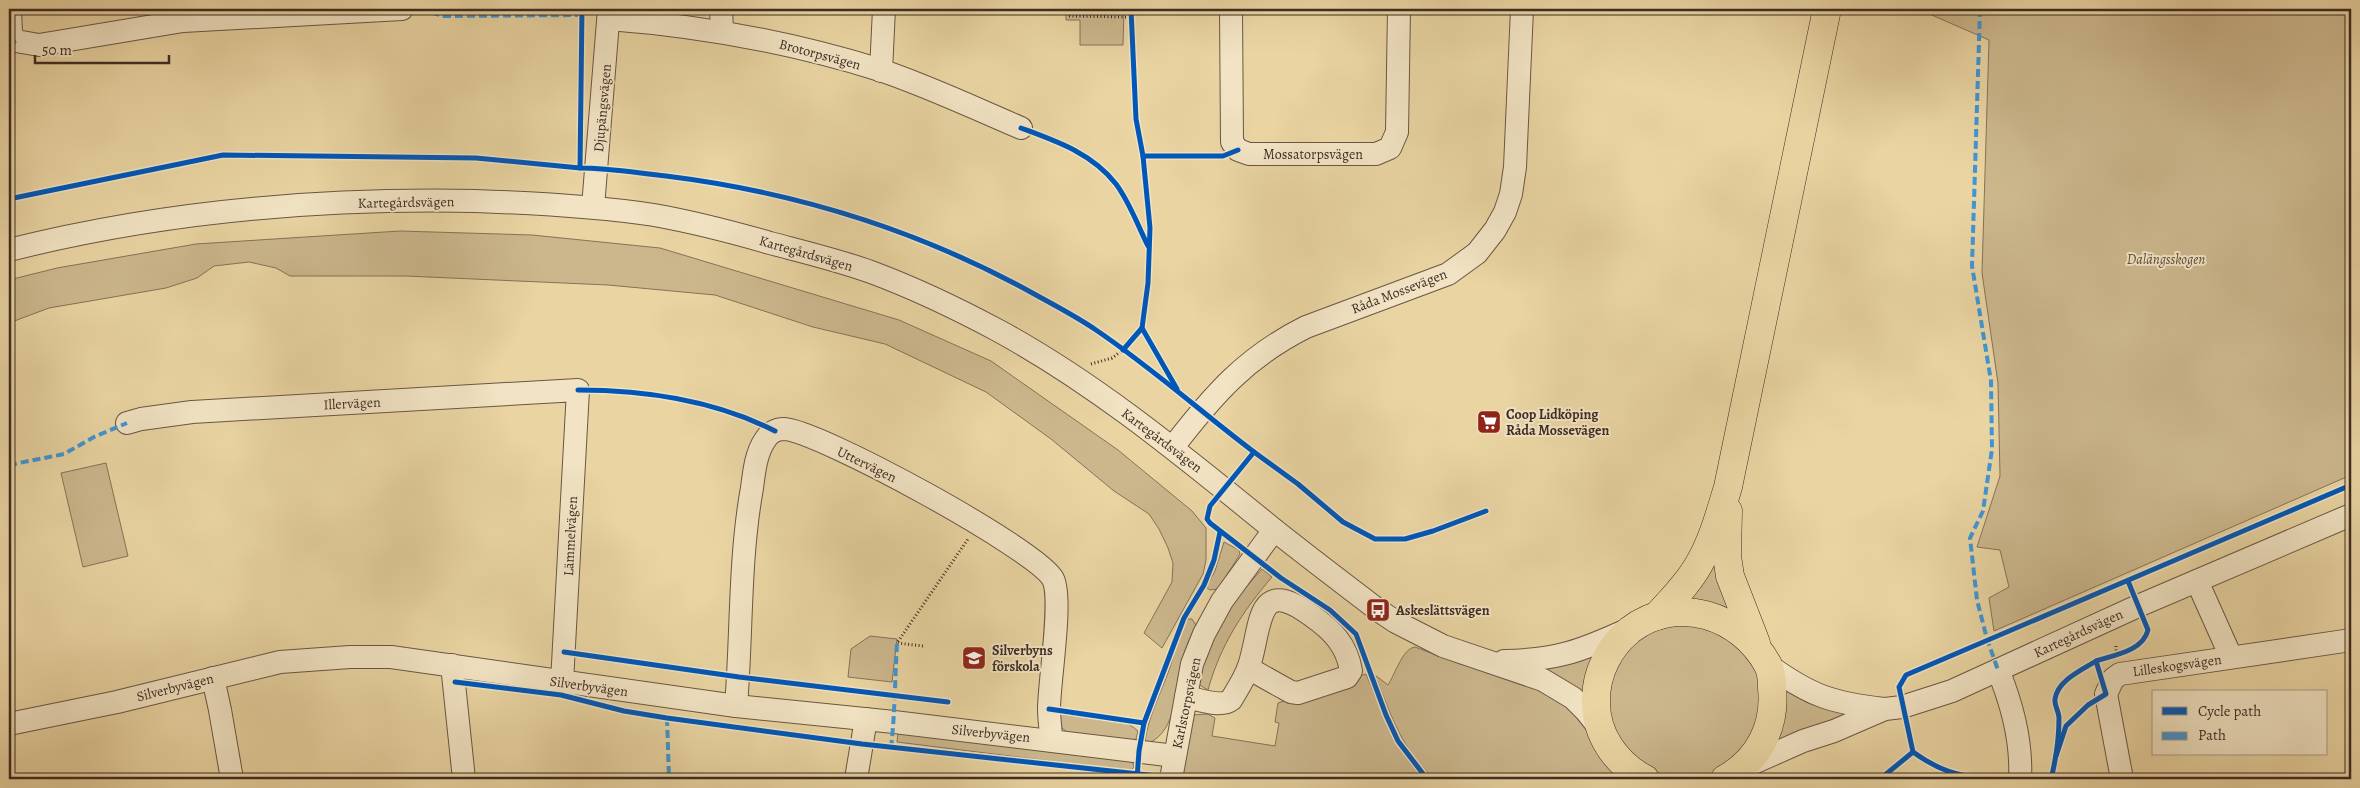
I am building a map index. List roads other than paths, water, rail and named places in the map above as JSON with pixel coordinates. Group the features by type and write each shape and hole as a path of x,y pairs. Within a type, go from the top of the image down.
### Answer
{"main road":[{"path":"1633,775 1611,750 1601,731 1596,701 1601,671 1615,645 1680,591 1700,564 1716,525 1728,487 1827,9"},
{"path":"1728,487 1727,556 1730,576 1746,623 1764,660 1774,700 1772,715 1761,745 1733,774"},
{"path":"1646,621 1682,611 1702,613 1721,619 1744,634 1764,660"}],"street":[{"path":"10,9 11,33 16,41 39,45 182,15 252,15 402,9"},
{"path":"721,9 722,31"},
{"path":"881,71 884,9"},
{"name":"Mossatorpsvägen","path":"1231,9 1232,142 1238,150 1244,153 1272,155 1376,154 1390,148 1398,132 1399,9"},
{"name":"Råda Mossevägen","path":"1173,447 1225,384 1247,364 1285,338 1339,314 1432,282 1462,264 1487,241 1505,212 1511,194 1516,166 1522,9"},
{"name":"Brotorpsvägen","path":"609,14 722,31 813,52 881,71 1021,128"},
{"name":"Djupängsvägen","path":"593,207 609,14"},
{"name":"Kartegårdsvägen","path":"9,250 140,223 287,206 369,201 440,200 593,207 657,216 734,233 871,272 998,330 1043,356 1173,447 1274,530 1396,622 1443,646 1543,680 1560,689 1586,711 1601,731"},
{"name":"Illervägen","path":"127,423 141,419 192,412 578,390"},
{"name":"Lämmelvägen","path":"562,682 578,390"},
{"name":"Uttervägen","path":"736,706 743,563 750,500 760,450 770,434 783,429 832,447 903,482 978,524 1041,565 1053,580 1056,599 1049,709 1052,740"},
{"name":"Kartegårdsvägen","path":"1764,660 1791,682 1821,697 1844,704 1885,709 1902,707 1952,692 2197,581 2351,515"},
{"name":"Karlstorpsvägen","path":"1171,779 1192,664 1204,634 1222,601 1274,530"},
{"name":"Lilleskogsvägen","path":"2197,581 2231,657"},
{"path":"1186,697 1227,703 1248,668 1262,611 1272,601 1278,600 1287,600 1299,606 1332,631 1343,646 1352,671 1346,676 1298,693 1291,692 1248,668"},
{"name":"Kartegårdsvägen","path":"1493,662 1556,658 1580,651 1646,621"},
{"name":"Lilleskogsvägen","path":"2122,779 2106,694 2113,679 2120,674 2351,640"},
{"name":"Silverbyvägen","path":"9,724 117,702 280,662 327,658 391,657 736,706 1052,740 1175,756"},
{"path":"452,665 464,779"},
{"path":"1998,670 2008,695 2016,729 2020,779"},
{"path":"212,678 220,710 232,779"},
{"name":"Kartegårdsvägen","path":"1733,774 1803,742 1885,709"},
{"path":"856,779 866,719"}],"place":[{"name":"Coop Lidköping Råda Mossevägen","path":"1489,422"},
{"name":"Askeslättsvägen","path":"1378,610"},
{"name":"Silverbyns förskola","path":"974,658"}],"park label":[{"name":"Dalängsskogen","path":"2166,259"}]}
